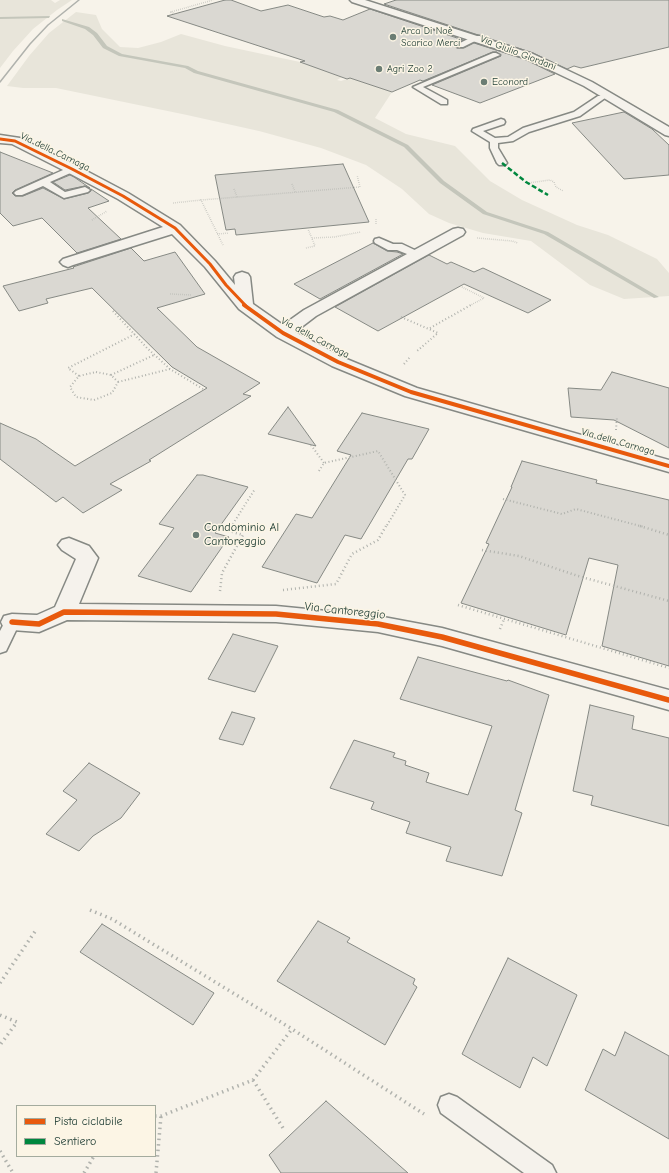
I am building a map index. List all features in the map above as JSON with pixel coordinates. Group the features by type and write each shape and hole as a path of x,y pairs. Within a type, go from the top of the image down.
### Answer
{"street":[{"name":"Via Giulio Giordani","path":"358,0 477,38 529,56 560,69 610,96 669,132"},
{"name":"Via della Carnaga","path":"0,139 15,141 123,196 175,228 210,264 245,306 283,333 338,362 409,395 669,466"},
{"name":"Via della Carnaga","path":"0,148 64,166"},
{"path":"68,262 175,228"},
{"path":"283,333 310,313 456,233"},
{"path":"242,277 245,306"},
{"path":"64,612 87,558 81,551 69,545"},
{"name":"Via Cantoreggio","path":"12,622 39,624 64,612 276,614 378,624 442,637 669,700"}],"lane":[{"path":"460,45 477,38"},
{"path":"444,102 417,87 496,55"},
{"path":"501,122 476,131 494,141 510,139 526,130 577,114 601,98"},
{"path":"494,141 494,148 502,163"},
{"path":"19,193 43,182 64,166"},
{"path":"43,182 64,195 85,190"},
{"path":"396,235 429,247"},
{"path":"379,242 392,248 398,246 429,247"},
{"path":"0,647 12,622"},
{"path":"449,1105 544,1173"}],"path":[{"path":"175,14 170,12 213,0"},
{"path":"209,1 214,3"},
{"path":"173,203 360,187 357,174"},
{"path":"527,183 550,180 554,182 556,188 562,191"},
{"path":"292,184 295,192"},
{"path":"234,189 237,197"},
{"path":"200,200 223,246"},
{"path":"92,220 113,210"},
{"path":"376,219 376,226"},
{"path":"306,248 315,246 308,229"},
{"path":"312,238 334,237 362,232"},
{"path":"217,234 229,233"},
{"path":"456,233 486,240 512,241 518,243"},
{"path":"430,328 484,298 462,287"},
{"path":"170,294 191,295"},
{"path":"113,311 154,355 170,369 203,389"},
{"path":"401,317 430,328 438,333 417,351"},
{"path":"79,376 68,368 135,334"},
{"path":"111,375 154,355"},
{"path":"404,364 410,357"},
{"path":"118,382 111,375 96,372 79,376 70,387 76,397 94,400 112,393 118,382 170,369"},
{"path":"311,445 324,463"},
{"path":"281,590 336,584 352,554 378,540 405,495 378,451 324,463 319,472"},
{"path":"220,592 222,573 243,535 229,531 255,489"},
{"path":"503,499 562,514 576,509 648,528 669,536"},
{"path":"482,550 519,556 578,576 669,601"},
{"path":"458,605 669,668"},
{"path":"90,910 112,919 292,1029 429,1118"},
{"path":"0,983 36,930"},
{"path":"0,1015 16,1022 0,1045"},
{"path":"156,1116 161,1116 253,1080 292,1029"},
{"path":"253,1080 283,1128"},
{"path":"156,1173 161,1116"},
{"path":"0,1151 13,1173"},
{"path":"84,1173 93,1157"}],"shaded area":[{"path":"0,0 51,0 55,3 60,0 72,0 33,29 0,68"},
{"path":"76,12 96,15 102,29 120,47 138,48 161,42 181,34 225,46 300,62 342,77 337,80 341,81 350,78 392,92 375,118 406,134 455,146 490,181 522,200 577,225 608,235 657,259 669,273 669,296 624,299 590,285 531,241 483,233 449,223 429,214 402,189 366,165 321,148 259,131 56,88 23,88 7,86 29,56 49,33"}],"building":[{"path":"225,0 231,0 261,11 288,5 324,17 330,16 343,20 370,9 463,40 455,45 457,48 464,48 474,43 524,59 555,74 480,103 432,85 501,56 497,52 493,52 392,92 350,78 347,79 300,62 305,61 167,16"},
{"path":"396,0 669,0 669,47 581,68 574,66 567,69 533,53 384,4"},
{"path":"624,112 652,129 669,145 669,175 624,179 572,123"},
{"path":"0,152 53,173 15,190 12,193 15,196 23,196 43,188 64,199 88,193 91,189 109,201 88,208 121,239 77,253 42,218 13,226 0,213"},
{"path":"343,164 369,222 236,235 235,229 226,230 215,175"},
{"path":"70,175 90,188 85,186 65,190 53,182"},
{"path":"373,243 387,251 403,254 320,299 294,284"},
{"path":"131,248 144,261 175,252 205,294 157,308 197,347 260,383 243,394 251,396 149,460 151,461 110,484 122,490 83,513 63,497 56,502 0,459 0,423 36,439 75,466 207,388 172,367 92,288 46,299 48,303 19,311 3,286 74,268 73,267"},
{"path":"429,255 447,264 451,262 474,272 483,268 551,300 528,313 464,284 378,331 335,307"},
{"path":"612,372 669,388 669,448 614,420 571,417 568,388 601,390"},
{"path":"288,407 316,446 268,434"},
{"path":"362,413 429,429 412,459 408,459 361,539 345,535 317,583 262,567 296,514 312,518 351,455 337,451"},
{"path":"522,461 597,480 596,483 669,500 669,666 602,646 618,565 589,558 566,635 461,603 489,544 486,543 512,487"},
{"name":"Condominio Al Cantoreggio","path":"197,475 203,475 248,487 215,533 229,537 191,592 138,576 174,528 159,524"},
{"path":"233,634 278,646 255,692 208,679"},
{"path":"418,657 507,681 508,680 549,695 515,810 522,813 502,876 446,861 451,847 406,833 410,822 371,809 374,802 330,788 354,740 395,753 393,757 406,761 405,765 429,773 426,782 468,795 492,726 400,699"},
{"path":"590,705 634,716 632,729 669,738 669,826 591,805 593,796 573,791"},
{"path":"232,712 255,718 243,745 219,739"},
{"path":"89,763 140,793 121,818 93,836 79,851 46,834 77,800 63,791"},
{"path":"318,921 350,938 347,942 415,979 413,984 417,987 385,1045 277,981"},
{"path":"102,924 214,993 193,1025 80,952"},
{"path":"508,958 577,995 547,1066 533,1057 520,1088 462,1054"},
{"path":"625,1032 669,1056 669,1139 585,1090 603,1049 615,1056"},
{"path":"326,1101 408,1173 281,1173 269,1155"}],"waterway":[{"path":"0,18 49,17"},
{"path":"63,20 87,28 95,34 105,47 121,55 186,67 196,72 336,111 406,146 442,182 485,213 546,233 656,297"}],"railway":[{"path":"0,82 30,44 48,25 79,0"}],"marked path":[{"path":"502,163 526,182 548,195"}],"cycle path":[{"path":"0,139 15,141 72,169 123,196 175,228 210,264 245,306 283,333 338,362 411,392 669,466"},
{"path":"12,622 39,624 64,612 276,614 378,624 442,637 669,700"}],"place":[{"name":"Arca Di Noè Scarico Merci","path":"393,37"},
{"name":"Agri Zoo 2","path":"379,69"},
{"name":"Econord","path":"484,82"},
{"name":"Condominio Al Cantoreggio","path":"196,535"}]}
